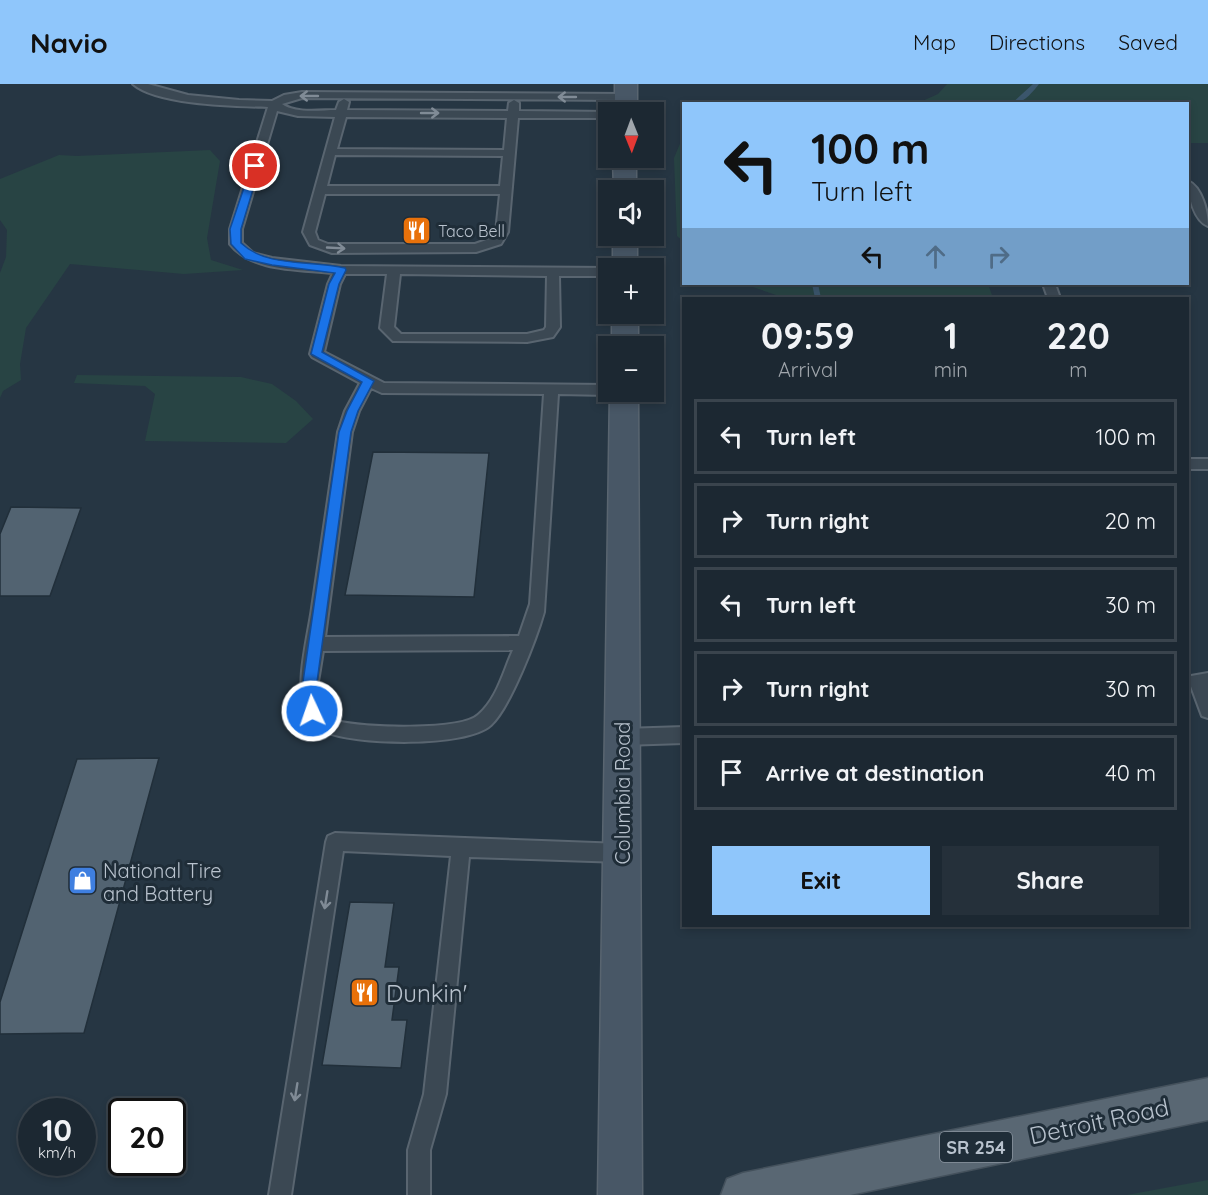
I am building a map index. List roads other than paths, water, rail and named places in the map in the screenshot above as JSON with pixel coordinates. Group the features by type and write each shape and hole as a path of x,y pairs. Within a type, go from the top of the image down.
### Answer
{"main road":[{"name":"Columbia Road","path":"620,1195 624,402"},
{"name":"Detroit Road","path":"743,1195 1208,1099"}],"lane":[{"path":"138,84 186,99 274,104 288,97 626,98"},
{"path":"360,84 342,113 329,152 309,237 317,245 332,249 483,247 497,241 500,237 506,190 513,114 527,84"},
{"path":"274,104 284,111 298,112 598,115"},
{"path":"274,104 236,229 236,244 249,256 272,262 341,270 598,272"},
{"path":"329,152 509,153"},
{"path":"1189,187 1208,222"},
{"path":"320,190 506,190"},
{"path":"341,270 334,284 316,354 382,388 598,390"},
{"path":"394,271 387,328 398,338 527,338 548,334 554,327 553,272"},
{"path":"368,381 352,411 345,432 310,682 312,711 332,728 349,731 459,733 478,726 492,712 503,695 534,624 538,604 551,390"},
{"path":"1189,464 1208,464"},
{"path":"315,644 525,643"},
{"path":"1208,680 1197,681 1208,711"},
{"path":"623,737 682,735"},
{"path":"280,1195 335,842 622,854"},
{"path":"419,1195 419,1150 435,1094 461,848"}],"waterway":[{"path":"1016,102 1036,84"},
{"path":"815,285 818,297"}],"place":[{"name":"Taco Bell","path":"417,231"},
{"name":"National Tire and Battery","path":"82,881"},
{"name":"Dunkin'","path":"365,993"}]}
